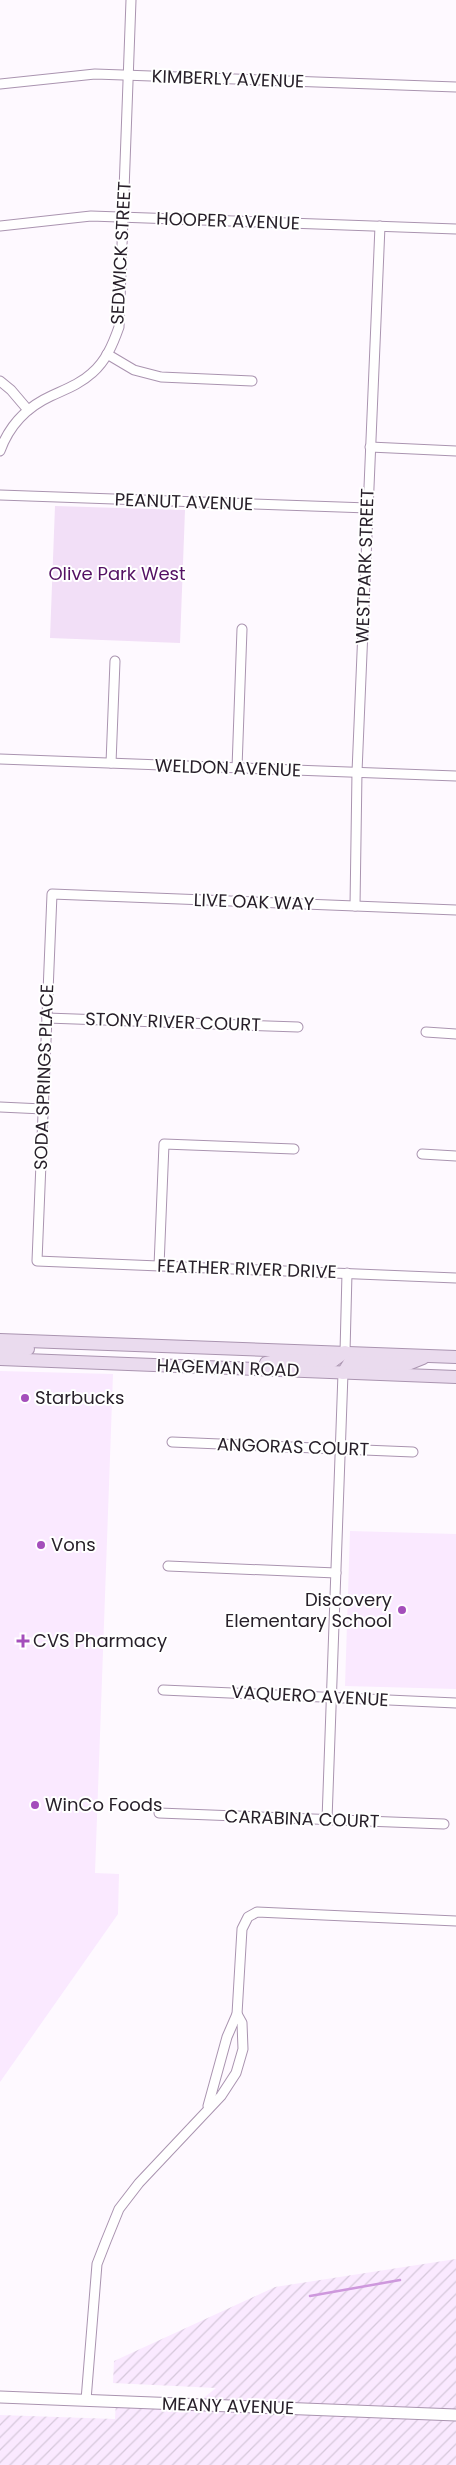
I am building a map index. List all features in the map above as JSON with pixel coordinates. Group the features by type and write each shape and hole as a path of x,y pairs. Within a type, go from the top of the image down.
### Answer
{"main road":[{"name":"HAGEMAN ROAD","path":"0,1340 345,1352 456,1358"},
{"path":"0,1352 4,1349 61,1350 88,1344"},
{"path":"241,1367 282,1360 333,1361 345,1352"},
{"path":"343,1373 350,1362 408,1364 428,1356"},
{"name":"HAGEMAN ROAD","path":"0,1359 241,1367 456,1377"}],"street":[{"name":"SEDWICK STREET","path":"0,451 10,430 28,410 40,401 81,382 92,373 107,354 114,340 120,313 132,0"},
{"name":"KIMBERLY AVENUE","path":"0,84 96,74 456,88"},
{"name":"HOOPER AVENUE","path":"0,226 74,217 124,217 456,229"},
{"name":"WESTPARK STREET","path":"354,906 357,772 380,226"},
{"path":"107,354 134,370 161,377 252,380"},
{"path":"0,381 11,390 28,410"},
{"path":"370,447 456,451"},
{"name":"PEANUT AVENUE","path":"0,495 368,508"},
{"path":"237,768 242,629"},
{"path":"111,763 115,661"},
{"name":"WELDON AVENUE","path":"0,759 456,776"},
{"name":"LIVE OAK WAY","path":"52,894 456,910"},
{"name":"SODA SPRINGS PLACE","path":"37,1261 52,894"},
{"name":"STONY RIVER COURT","path":"47,1018 298,1028"},
{"path":"426,1032 456,1034"},
{"path":"0,1107 43,1109"},
{"path":"159,1266 164,1144 294,1149"},
{"path":"422,1154 456,1156"},
{"name":"FEATHER RIVER DRIVE","path":"37,1261 456,1278"},
{"path":"345,1352 347,1273"},
{"path":"327,1820 343,1373"},
{"name":"ANGORAS COURT","path":"172,1442 413,1452"},
{"path":"168,1566 336,1573"},
{"name":"VAQUERO AVENUE","path":"163,1690 456,1702"},
{"name":"CARABINA COURT","path":"159,1813 444,1824"},
{"path":"208,2108 227,2038 237,2014 242,1929 248,1917 257,1912 264,1912 454,1920"},
{"path":"86,2400 97,2264 119,2209 139,2183 221,2096 236,2073 243,2049 242,2023 237,2014"},
{"name":"MEANY AVENUE","path":"0,2397 456,2415"}],"shaded area":[{"path":"0,1371 113,1374 95,1873 119,1874 118,1914 0,2082"},
{"name":"Discovery Elementary School","path":"350,1531 456,1534 456,1689 345,1686"},
{"path":"456,2259 456,2465 0,2465 0,2415 115,2419 116,2401 196,2404 216,2388 113,2383 114,2361 275,2287"}],"green space":[{"name":"Olive Park West","path":"55,506 185,510 180,643 50,638"}],"waterway":[{"path":"310,2296 400,2280"}],"place":[{"name":"Starbucks","path":"25,1398"},
{"name":"Vons","path":"41,1545"},
{"name":"Discovery Elementary School","path":"402,1610"},
{"name":"CVS Pharmacy","path":"23,1641"},
{"name":"WinCo Foods","path":"35,1805"}]}
